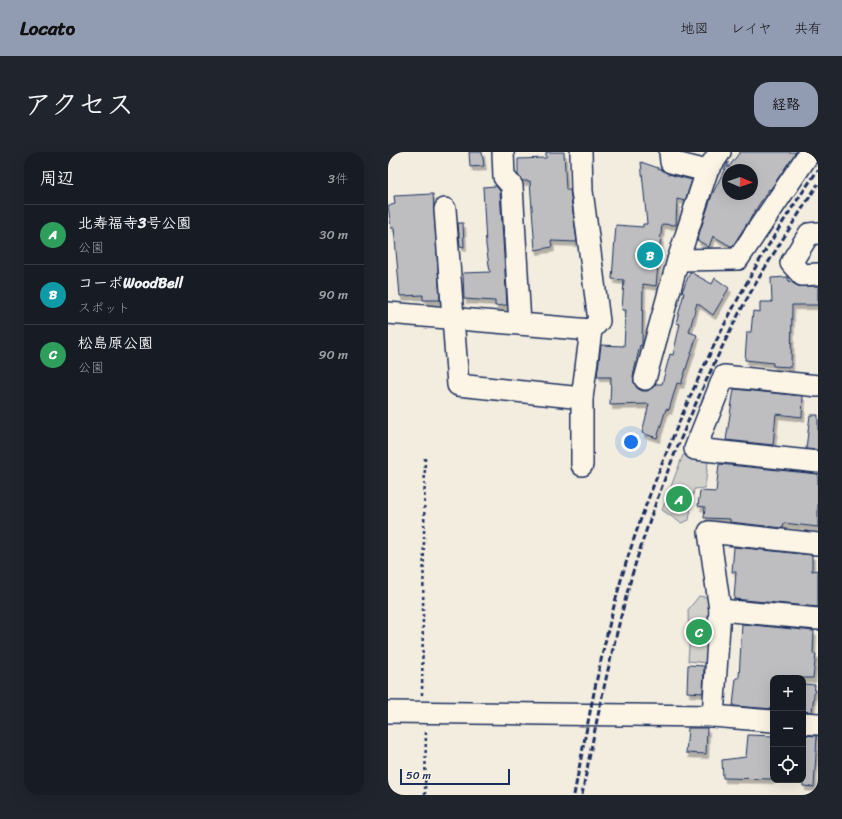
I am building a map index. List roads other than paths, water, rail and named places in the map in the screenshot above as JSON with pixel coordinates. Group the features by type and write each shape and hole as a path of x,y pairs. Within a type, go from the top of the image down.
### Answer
{"street":[{"path":"503,152 504,177 512,186 520,324"},
{"path":"581,152 582,191 599,321 591,330 582,398 582,465"},
{"path":"670,152 671,162 707,171"},
{"path":"645,379 678,260 707,171 720,152"},
{"path":"678,260 738,260 810,152"},
{"path":"445,210 458,385 582,398"},
{"path":"818,233 809,234 791,263 802,275 818,274"},
{"path":"388,313 591,330"},
{"path":"818,386 724,376 695,449 818,462"},
{"path":"713,716 720,610 709,532 818,544"},
{"path":"720,610 818,619"},
{"path":"388,712 713,716 770,721"},
{"path":"806,723 818,724"}],"railway":[{"path":"574,795 596,684 615,600 654,483 681,417 733,308 773,237 818,170"},
{"path":"582,795 605,684 632,575 664,481 689,419 731,329 784,237 818,184"}],"place":[{"name":"コーポWoodBell","path":"650,255"},
{"name":"北寿福寺3号公園","path":"679,499"},
{"name":"松島原公園","path":"699,632"}]}
